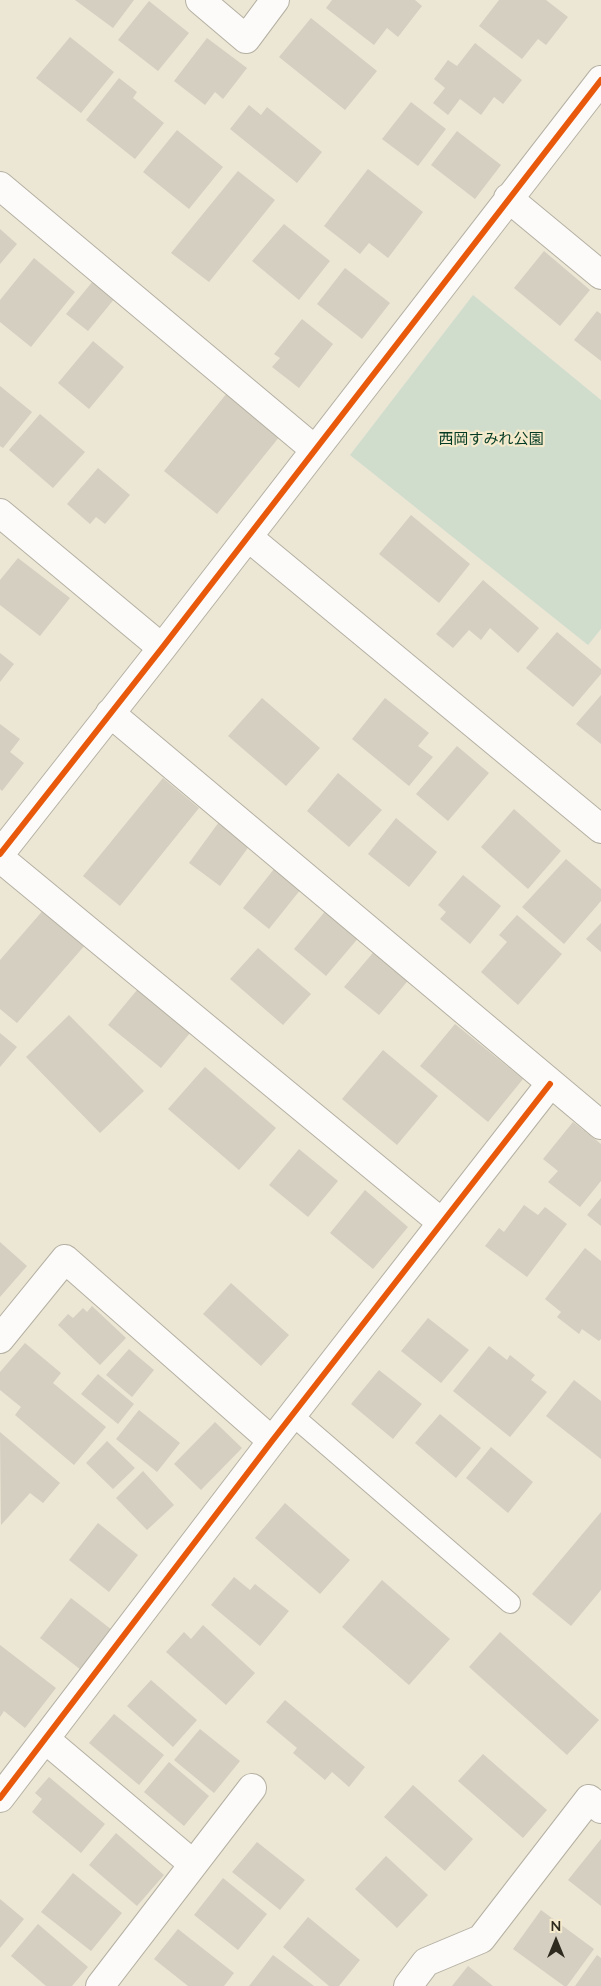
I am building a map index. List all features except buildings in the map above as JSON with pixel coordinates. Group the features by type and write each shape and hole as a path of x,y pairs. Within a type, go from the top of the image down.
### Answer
{"street":[{"path":"200,0 246,39 275,0"},
{"path":"441,1222 0,856 601,80"},
{"path":"0,186 314,449"},
{"path":"508,198 601,275"},
{"path":"3,521 162,648"},
{"path":"248,537 601,828"},
{"path":"110,713 601,1125"},
{"path":"0,1798 272,1440 550,1084"},
{"path":"0,1339 65,1259 272,1440"},
{"path":"45,1739 193,1864"},
{"path":"100,1986 252,1788"},
{"path":"408,1986 426,1962 481,1939 589,1799 601,1809"}],"lane":[{"path":"292,1415 510,1603"}],"green space":[{"name":"西岡すみれ公園","path":"473,295 601,400 601,629 588,645 350,455"}],"cycle path":[{"path":"0,854 162,648 601,80"},
{"path":"0,1798 272,1441 550,1084"}]}
